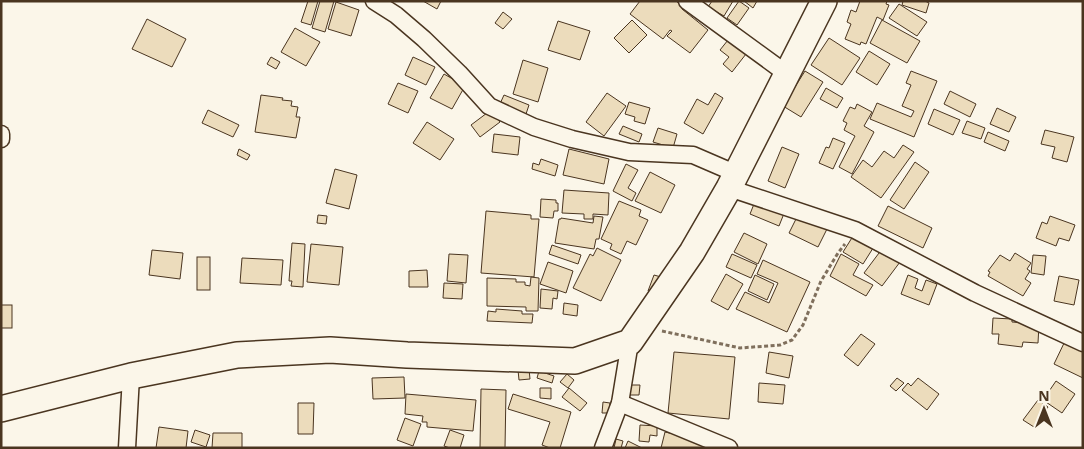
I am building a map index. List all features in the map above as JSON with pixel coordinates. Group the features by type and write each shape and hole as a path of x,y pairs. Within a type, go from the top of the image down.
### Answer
{"main road":[{"path":"1,410 131,376 237,354 330,350 576,361 636,334 692,252 733,181 824,1"}],"street":[{"path":"374,1 396,15 424,39 489,106 534,127 572,139 629,152 693,155 733,181 856,230 974,293 1083,343"},
{"path":"687,1 787,74"},
{"path":"604,448 620,403 636,334"},
{"path":"127,448 131,376"},
{"path":"620,403 729,448"}],"path":[{"path":"636,334 740,348 780,345 792,340 803,325 821,281 838,253 856,230"}],"building":[{"path":"308,1 318,1 311,25 301,22"},
{"path":"320,1 334,1 325,32 312,28"},
{"path":"423,1 441,1 437,9"},
{"path":"640,1 676,1 683,7 682,9 708,30 690,53 667,36 672,31 670,30 663,39 630,14"},
{"path":"712,1 733,1 724,16 708,7"},
{"path":"739,1 749,8 737,25 727,18"},
{"path":"744,1 757,1 753,8"},
{"path":"860,1 887,1 886,4 889,5 883,20 877,17 866,44 861,42 860,45 845,39 851,24 847,22 851,10 856,12"},
{"path":"903,1 925,1 929,3 926,13 902,5"},
{"path":"336,2 359,10 351,36 328,29"},
{"path":"899,4 927,22 917,36 889,18"},
{"path":"503,12 512,19 503,29 495,23"},
{"path":"147,19 186,39 172,67 132,49"},
{"path":"632,20 647,35 629,53 614,38"},
{"path":"882,20 920,41 907,63 870,43"},
{"path":"558,21 590,31 580,60 548,50"},
{"path":"295,28 320,42 306,66 281,52"},
{"path":"829,38 860,58 842,85 811,65"},
{"path":"728,40 746,54 732,72 723,64 729,57 720,50"},
{"path":"869,51 890,64 877,85 856,72"},
{"path":"271,57 280,62 276,69 267,64"},
{"path":"413,57 435,67 426,85 405,75"},
{"path":"523,60 548,68 538,102 513,94"},
{"path":"805,71 823,82 801,117 783,106"},
{"path":"911,71 937,81 914,137 870,119 877,103 911,117 914,111 902,106 911,85 906,83"},
{"path":"444,74 465,86 452,109 430,98"},
{"path":"398,83 418,91 408,113 388,104"},
{"path":"826,88 843,98 837,108 820,99"},
{"path":"950,91 976,104 970,117 944,104"},
{"path":"607,93 626,106 604,136 586,122"},
{"path":"715,93 723,98 703,134 684,123 697,99 708,105"},
{"path":"261,95 283,98 282,100 292,101 291,106 298,107 296,117 300,117 296,138 255,132"},
{"path":"504,95 529,105 525,117 499,106"},
{"path":"629,102 650,108 645,124 634,121 635,117 625,114"},
{"path":"857,104 872,112 864,126 874,132 852,174 839,167 855,136 844,130 847,123 843,121 850,107 855,109"},
{"path":"997,108 1016,117 1009,132 990,124"},
{"path":"934,109 960,120 953,135 928,124"},
{"path":"208,110 239,125 233,137 202,123"},
{"path":"491,110 500,122 480,137 471,125"},
{"path":"967,121 985,128 981,139 962,133"},
{"path":"427,122 454,139 440,160 413,143"},
{"path":"623,126 642,134 639,142 619,134"},
{"path":"658,128 677,134 673,148 653,142"},
{"path":"1045,130 1074,137 1067,162 1052,158 1055,147 1041,144"},
{"path":"988,132 1009,141 1005,151 984,142"},
{"path":"494,134 520,137 518,155 492,152"},
{"path":"833,138 845,143 833,169 819,163 826,147 829,148"},
{"path":"903,145 914,152 881,198 851,177 863,160 872,167 884,151 894,158"},
{"path":"782,147 799,154 785,188 768,181"},
{"path":"239,149 250,155 247,160 237,155"},
{"path":"569,149 609,159 604,184 563,175"},
{"path":"541,159 558,165 555,176 532,169 533,163 539,165"},
{"path":"915,162 929,172 904,209 890,200"},
{"path":"626,164 638,170 628,188 636,193 632,201 613,191"},
{"path":"335,169 357,175 349,209 326,203"},
{"path":"650,172 675,185 661,213 635,201"},
{"path":"564,190 609,193 608,215 593,214 593,219 584,219 584,214 562,213"},
{"path":"541,199 556,200 556,203 558,203 558,211 554,211 553,218 540,217"},
{"path":"756,199 785,211 779,226 750,214"},
{"path":"619,201 641,210 639,216 648,220 636,245 627,241 621,254 610,249 612,244 601,239"},
{"path":"888,206 932,228 923,248 878,226"},
{"path":"486,211 531,215 531,219 539,219 534,277 481,273"},
{"path":"799,213 828,227 818,247 789,233"},
{"path":"318,215 327,216 326,224 317,223"},
{"path":"594,216 603,217 599,239 596,239 594,249 555,243 559,219 593,223"},
{"path":"1050,216 1075,225 1069,241 1059,238 1056,246 1036,238 1042,222 1047,224"},
{"path":"744,233 767,244 758,264 734,252"},
{"path":"855,233 875,245 863,264 843,252"},
{"path":"292,243 305,244 303,287 291,286 292,281 289,281"},
{"path":"311,244 343,247 339,285 307,282"},
{"path":"552,245 581,255 578,264 549,254"},
{"path":"597,248 621,260 601,301 573,288 590,254 593,256"},
{"path":"882,249 900,262 882,286 864,273"},
{"path":"152,250 183,253 180,279 149,275"},
{"path":"1015,253 1031,263 1027,269 1030,271 1025,279 1031,283 1023,296 988,276 990,272 988,271 1000,255 1010,261"},
{"path":"449,254 468,255 466,283 447,281"},
{"path":"732,254 757,265 751,278 726,267"},
{"path":"841,254 859,264 853,275 873,285 866,296 830,276"},
{"path":"1033,255 1046,256 1044,275 1031,273"},
{"path":"197,257 210,257 210,290 197,290"},
{"path":"242,258 283,260 281,285 240,283"},
{"path":"763,260 810,282 787,332 736,309 745,292 769,303 778,283 757,274"},
{"path":"548,262 573,271 566,293 540,284"},
{"path":"427,270 428,287 409,287 409,271"},
{"path":"726,274 743,284 728,310 711,301"},
{"path":"654,275 668,279 656,294 648,291"},
{"path":"755,275 774,284 767,300 748,291"},
{"path":"908,275 918,279 915,288 922,291 926,280 937,284 929,305 901,294"},
{"path":"1059,276 1079,280 1074,305 1054,301"},
{"path":"531,277 539,278 538,311 526,311 526,307 487,306 487,278 516,279 516,282 525,282 525,285 530,286"},
{"path":"444,283 463,284 462,299 443,298"},
{"path":"541,289 558,291 557,299 553,298 552,309 540,308"},
{"path":"564,303 578,305 577,316 563,314"},
{"path":"1,305 12,305 12,328 1,328"},
{"path":"496,309 533,314 532,323 487,321 488,311 496,312"},
{"path":"993,318 1012,319 1012,322 1039,324 1038,343 1023,342 1022,347 998,344 999,334 992,334"},
{"path":"861,334 875,344 858,366 844,355"},
{"path":"1066,339 1083,347 1083,378 1054,364"},
{"path":"674,352 735,357 729,419 668,413"},
{"path":"769,352 793,356 789,378 766,373"},
{"path":"529,369 530,379 519,380 518,370"},
{"path":"539,371 554,376 552,383 537,378"},
{"path":"567,374 574,380 568,388 560,382"},
{"path":"404,377 405,398 373,399 372,378"},
{"path":"897,378 904,383 896,391 890,386"},
{"path":"918,378 939,394 927,410 902,390 908,383 911,386"},
{"path":"1056,381 1075,394 1062,413 1043,400"},
{"path":"759,383 785,385 783,404 758,402"},
{"path":"622,385 640,385 639,395 622,395"},
{"path":"540,388 551,388 551,399 540,398"},
{"path":"569,388 587,403 580,411 562,397"},
{"path":"481,389 506,390 505,448 480,448"},
{"path":"406,394 476,400 473,431 427,427 427,422 422,422 423,416 405,414"},
{"path":"513,394 571,412 560,448 550,448 542,445 550,422 508,409"},
{"path":"1038,400 1048,407 1034,427 1023,420"},
{"path":"603,402 610,403 609,413 602,413"},
{"path":"298,403 314,403 313,434 298,434"},
{"path":"405,418 421,424 413,446 397,440"},
{"path":"640,425 657,426 657,436 650,435 649,442 639,441"},
{"path":"159,427 188,431 186,448 156,448"},
{"path":"195,430 210,435 206,447 191,442"},
{"path":"450,430 464,435 460,448 444,446"},
{"path":"665,432 713,443 712,448 661,448"},
{"path":"213,433 242,433 242,448 212,448"},
{"path":"616,439 623,441 621,448 614,448"},
{"path":"628,441 642,448 625,448"}]}
